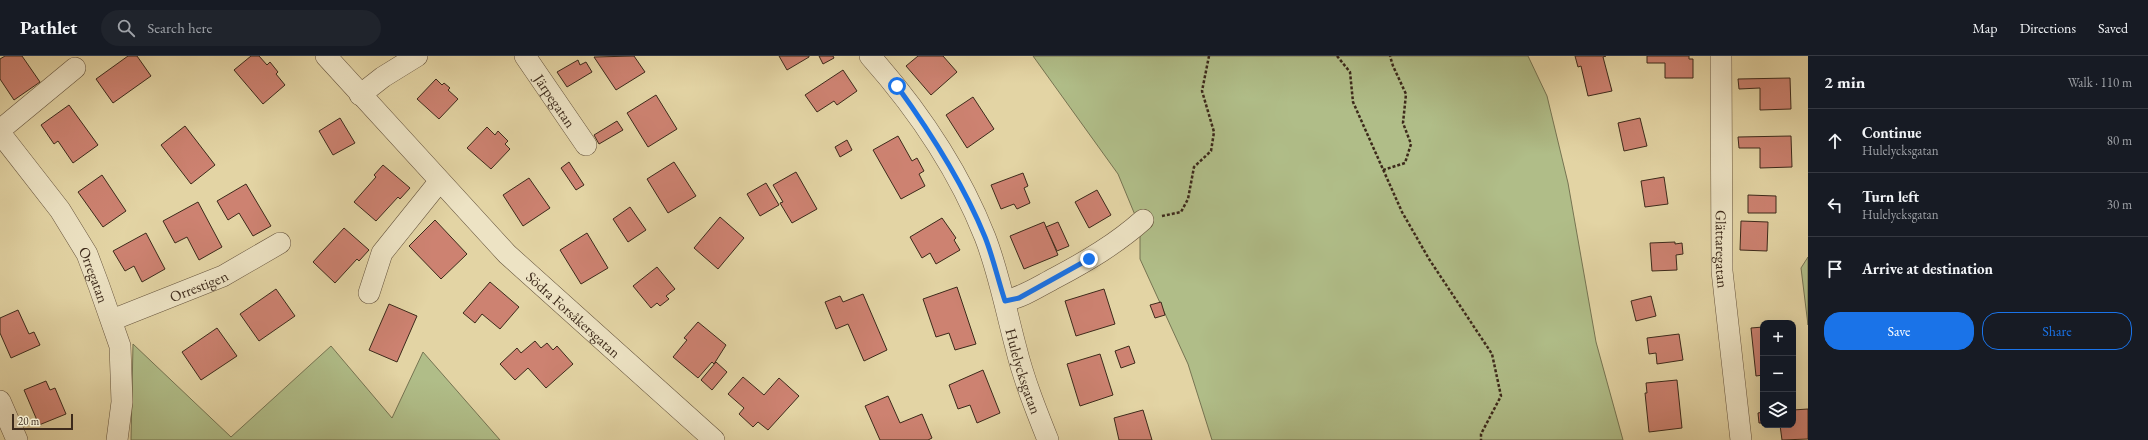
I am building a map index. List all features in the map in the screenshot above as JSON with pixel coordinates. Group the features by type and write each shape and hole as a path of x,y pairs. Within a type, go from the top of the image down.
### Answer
{"street":[{"name":"Södra Forsåkersgatan","path":"326,56 506,254 714,440"},
{"path":"360,95 383,77 417,56"},
{"name":"Järpegatan","path":"525,56 586,145"},
{"name":"Hulelycksgatan","path":"870,56 897,86 916,112 963,189 985,238 1005,301 1016,350 1035,410 1048,440"},
{"name":"Glättaregatan","path":"1721,56 1722,271 1741,440"},
{"path":"0,132 75,68"},
{"name":"Orregatan","path":"0,132 60,210 87,254 112,320 120,346 122,402 117,440"},
{"path":"369,293 382,253 439,182"},
{"path":"1005,301 1019,298 1089,259 1121,239 1143,220"},
{"name":"Orrestigen","path":"112,320 223,276 280,244"},
{"path":"0,401 17,440"}],"path":[{"path":"1180,212 1188,199 1194,167 1211,151 1214,132 1202,91 1209,56"},
{"path":"1337,56 1350,72 1353,102 1402,212 1429,259 1492,354 1501,396 1481,434 1481,440"},
{"path":"1383,170 1405,163 1411,144 1403,123 1406,94 1390,56"}],"green space":[{"path":"1033,56 1528,56 1547,96 1568,183 1596,342 1623,440 1212,440 1188,364 1140,259 1140,227 1118,174"},
{"path":"1808,257 1808,325 1801,268"},
{"path":"133,344 231,437 331,346 392,418 423,352 500,440 131,440"}],"building":[{"path":"5,56 22,56 40,82 14,100 0,79 0,59"},
{"path":"128,56 137,56 151,76 113,103 96,79"},
{"path":"251,56 259,56 267,65 270,62 278,72 276,74 285,85 263,104 234,70"},
{"path":"634,56 645,72 616,90 594,57"},
{"path":"779,56 809,56 809,57 787,70"},
{"path":"819,56 833,56 834,58 823,64"},
{"path":"918,56 943,56 957,72 931,95 906,66"},
{"path":"1575,56 1606,56 1603,57 1612,91 1588,96 1581,66 1578,67"},
{"path":"1647,56 1689,56 1689,59 1693,59 1693,78 1665,78 1665,63 1647,63"},
{"path":"578,60 580,65 586,62 592,72 567,87 557,72"},
{"path":"843,70 857,91 837,105 834,101 817,112 805,95"},
{"path":"1790,78 1791,109 1760,110 1760,88 1739,89 1738,79"},
{"path":"436,79 442,85 444,83 450,88 448,90 458,99 439,119 417,99"},
{"path":"656,95 677,129 648,147 627,113"},
{"path":"973,97 994,129 967,148 946,115"},
{"path":"69,105 98,145 73,163 58,141 54,144 41,125"},
{"path":"340,118 355,143 333,155 319,131"},
{"path":"1640,118 1647,146 1624,151 1618,123"},
{"path":"617,121 623,130 599,144 594,135"},
{"path":"185,126 215,165 191,184 161,145"},
{"path":"487,127 495,135 498,131 508,141 505,144 510,149 491,169 467,148"},
{"path":"898,136 912,161 917,158 924,171 919,174 925,186 901,199 873,150"},
{"path":"1791,136 1792,167 1760,168 1760,148 1739,148 1738,137"},
{"path":"847,140 852,150 840,157 835,147"},
{"path":"569,162 584,185 576,190 561,168"},
{"path":"674,162 696,196 668,213 647,179"},
{"path":"383,165 410,188 400,199 398,197 376,221 354,202 376,177 374,175"},
{"path":"796,172 817,209 792,223 780,203 783,202 773,185"},
{"path":"1023,173 1028,186 1024,188 1030,203 1017,209 1014,204 1001,209 991,185"},
{"path":"102,175 126,211 103,227 78,192"},
{"path":"1664,177 1668,204 1645,207 1641,181"},
{"path":"529,178 550,208 523,226 503,195"},
{"path":"766,183 779,205 760,216 747,194"},
{"path":"246,184 271,226 253,236 239,213 228,220 217,201"},
{"path":"1097,190 1111,215 1089,228 1075,202"},
{"path":"1748,195 1776,196 1776,213 1748,213"},
{"path":"198,202 222,247 199,260 187,237 175,243 163,221"},
{"path":"630,207 646,230 628,242 613,219"},
{"path":"720,217 744,238 718,269 694,248"},
{"path":"942,218 956,238 954,240 960,250 936,264 930,253 922,258 910,237"},
{"path":"435,220 467,254 441,279 409,246"},
{"path":"1741,221 1768,222 1767,251 1740,250"},
{"path":"1044,222 1058,255 1024,269 1010,236"},
{"path":"1058,222 1069,246 1057,251 1046,227"},
{"path":"344,228 369,250 359,261 357,259 335,283 313,262"},
{"path":"146,233 165,269 142,282 134,266 125,271 113,251"},
{"path":"587,233 608,268 581,284 560,250"},
{"path":"1675,242 1675,244 1682,243 1683,254 1676,255 1677,270 1652,271 1650,243"},
{"path":"657,267 675,289 666,296 669,299 660,306 657,303 651,308 633,286"},
{"path":"490,282 519,307 500,329 482,314 475,323 463,313"},
{"path":"957,287 976,344 955,350 949,333 936,337 923,299"},
{"path":"276,289 295,316 259,341 240,314"},
{"path":"1104,289 1115,324 1076,336 1065,301"},
{"path":"863,294 887,350 864,361 848,324 836,329 825,302 840,296 843,302"},
{"path":"1651,296 1656,316 1636,321 1631,301"},
{"path":"1161,302 1165,315 1155,318 1150,305"},
{"path":"389,304 417,316 397,362 369,350"},
{"path":"18,310 29,334 34,332 40,345 11,358 0,333 0,318"},
{"path":"698,322 726,345 714,364 712,362 698,378 673,357 687,340 684,338"},
{"path":"1760,327 1760,375 1756,376 1751,328"},
{"path":"217,328 237,356 201,380 182,352"},
{"path":"1679,334 1683,360 1657,364 1656,353 1649,354 1647,338"},
{"path":"535,341 541,348 547,343 553,350 557,346 573,364 546,388 528,368 515,380 500,364 517,348 521,353"},
{"path":"1129,346 1135,363 1121,368 1115,351"},
{"path":"1100,354 1113,395 1080,406 1067,364"},
{"path":"716,362 727,372 712,390 701,380"},
{"path":"983,370 1000,413 977,423 970,405 958,409 949,385"},
{"path":"743,377 764,395 779,378 799,396 768,430 758,422 753,427 739,414 744,408 728,394"},
{"path":"1677,380 1682,428 1649,432 1645,393 1647,393 1646,383"},
{"path":"46,381 50,390 55,388 66,414 39,425 24,390"},
{"path":"888,396 900,423 922,414 932,438 928,440 880,440 865,406"},
{"path":"1808,409 1808,439 1782,440 1780,428 1796,428 1796,410"},
{"path":"1143,410 1152,440 1119,440 1114,418"},
{"path":"1758,413 1760,413 1760,423 1759,423"}],"route":[{"path":"897,86 916,112 963,189 985,238 1005,301 1019,298 1089,259"}]}
